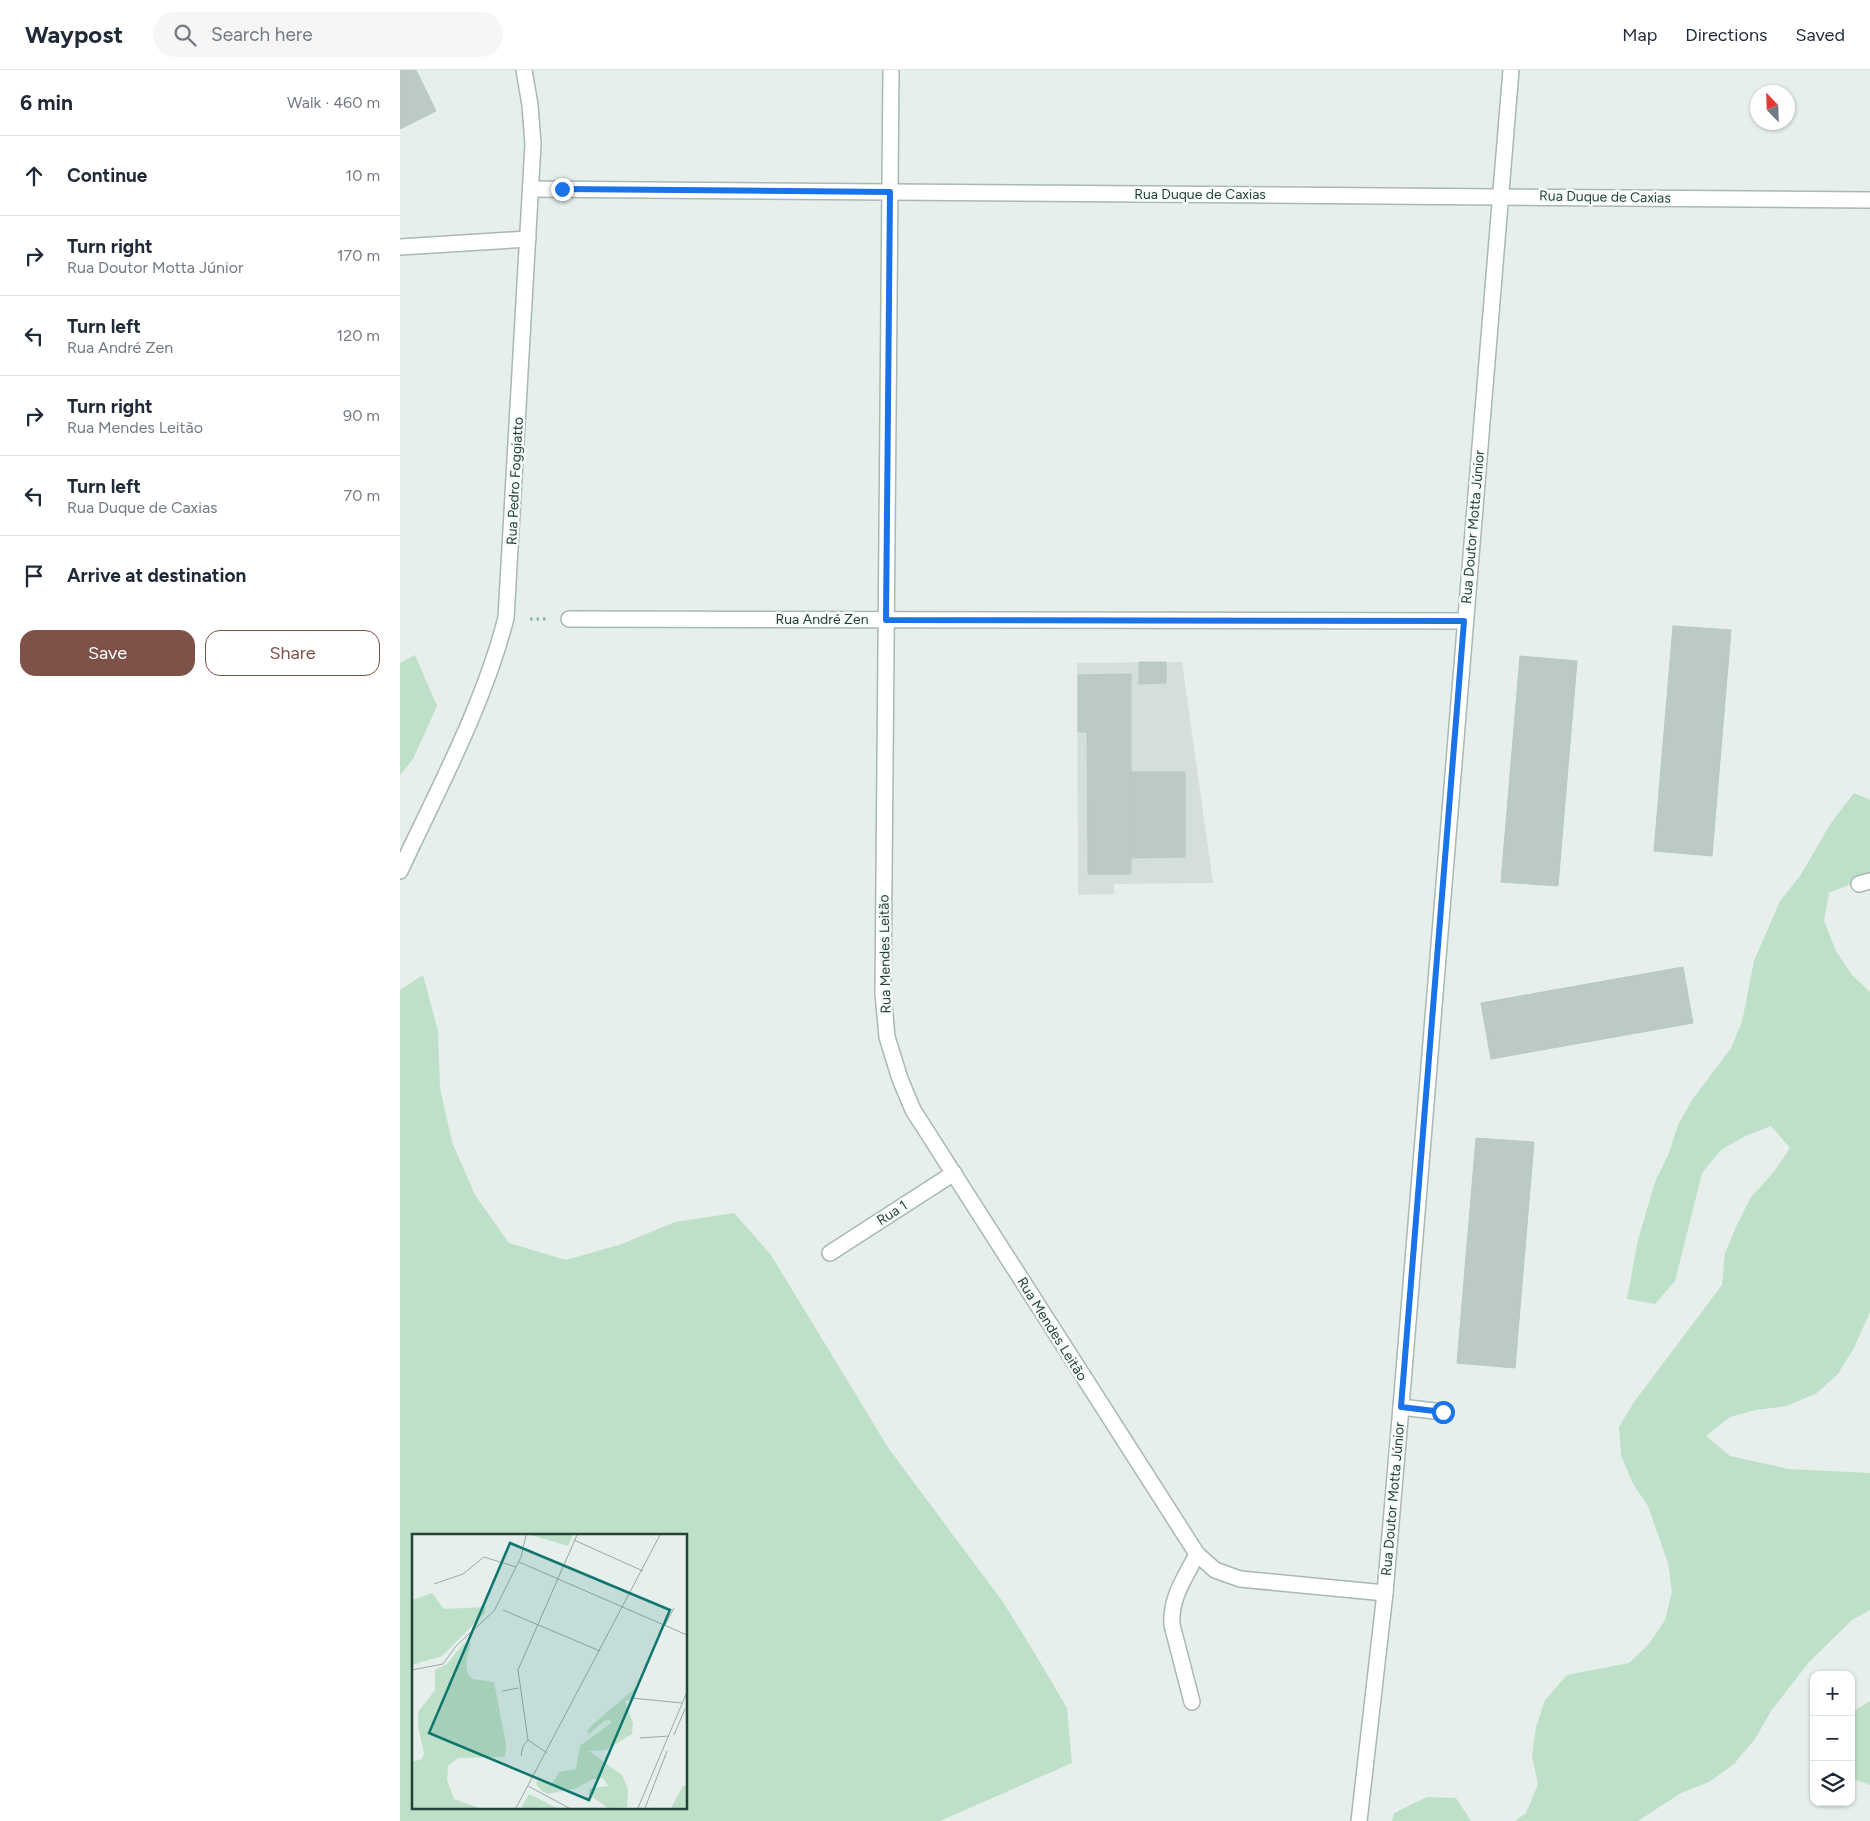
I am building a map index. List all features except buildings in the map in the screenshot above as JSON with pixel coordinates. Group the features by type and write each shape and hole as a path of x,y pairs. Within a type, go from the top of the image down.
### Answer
{"street":[{"name":"Rua Pedro Foggiatto","path":"400,871 483,691 506,618 533,144 530,105 524,70"},
{"name":"Rua Mendes Leitão","path":"891,70 883,993 887,1037 900,1079 914,1110 1197,1554 1215,1570 1240,1579 1384,1593"},
{"name":"Rua Doutor Motta Júnior","path":"1360,1821 1401,1407 1464,621 1511,70"},
{"name":"Rua Duque de Caxias","path":"531,189 1870,200"},
{"path":"400,246 528,238"},
{"name":"Rua André Zen","path":"569,619 1464,621"},
{"name":"Rua 1","path":"830,1253 954,1173"},
{"path":"1401,1407 1443,1412"},
{"path":"1192,1702 1172,1626 1171,1613 1174,1598 1197,1554"}],"path":[{"path":"506,618 569,619"}],"shaded area":[{"path":"1182,662 1213,883 1114,884 1114,894 1078,895 1077,663"}],"green space":[{"path":"415,655 437,706 413,759 400,775 400,663"},
{"path":"1854,793 1870,800 1870,876 1829,893 1824,921 1836,951 1852,975 1870,992 1870,1312 1854,1348 1838,1374 1817,1393 1787,1406 1756,1410 1730,1417 1706,1436 1730,1456 1789,1469 1870,1473 1870,1610 1852,1620 1809,1662 1771,1711 1755,1739 1734,1764 1709,1782 1681,1793 1638,1821 1515,1821 1526,1813 1538,1784 1532,1756 1536,1727 1545,1700 1567,1675 1629,1663 1649,1644 1665,1620 1672,1592 1668,1563 1648,1506 1633,1484 1621,1455 1619,1427 1634,1402 1722,1285 1725,1253 1736,1227 1751,1197 1773,1173 1790,1148 1771,1126 1745,1136 1721,1150 1702,1173 1675,1281 1655,1304 1627,1299 1638,1240 1655,1182 1669,1153 1678,1125 1692,1100 1731,1048 1742,1022 1754,961 1780,901 1800,876 1831,823"},
{"path":"423,975 438,1031 440,1088 452,1142 475,1195 509,1243 566,1260 622,1244 675,1222 734,1213 771,1255 889,1449 1003,1602 1037,1657 1067,1708 1072,1763 940,1821 400,1821 400,990"},
{"path":"1870,1701 1870,1785 1855,1779 1855,1710"},
{"path":"1427,1797 1456,1798 1471,1821 1392,1821 1394,1813"}],"route":[{"path":"562,189 890,192 886,620 1464,621 1401,1407 1443,1412"}]}
